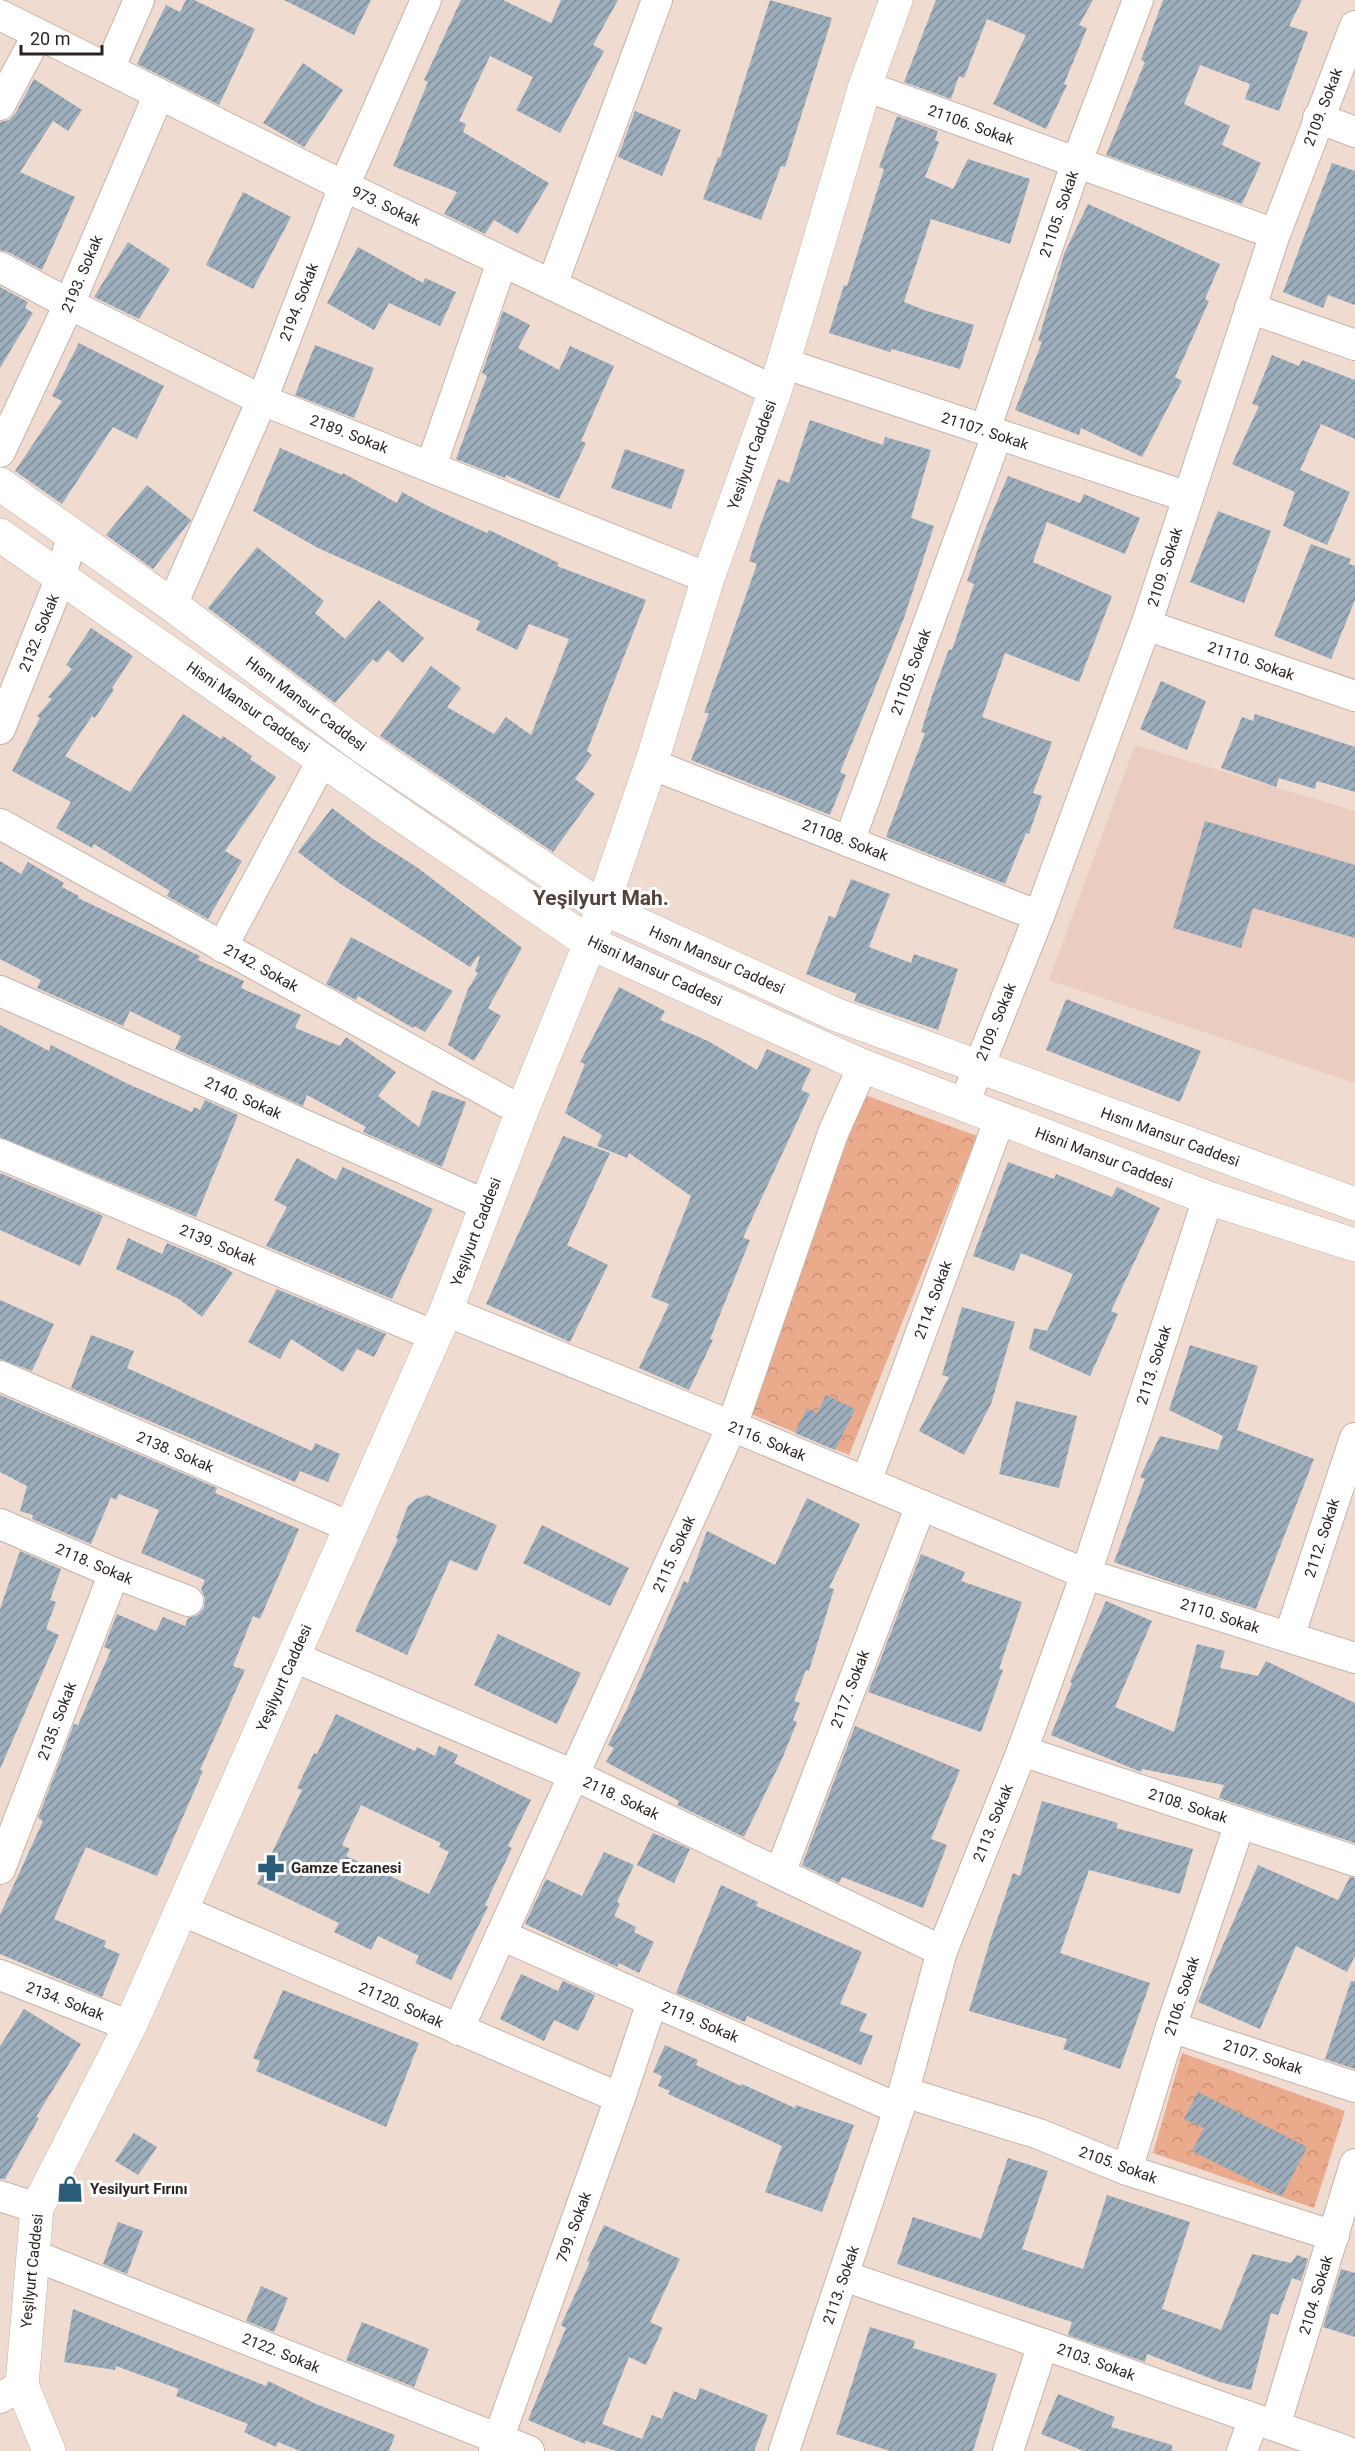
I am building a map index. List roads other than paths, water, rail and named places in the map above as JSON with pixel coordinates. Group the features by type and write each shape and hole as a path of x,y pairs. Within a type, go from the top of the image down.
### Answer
{"main road":[{"name":"Yesilyurt Caddesi","path":"603,908 651,764 708,578 779,377 866,86 895,0"},
{"name":"Hısnı Mansur Caddesi","path":"0,484 172,605 364,748 603,908 837,1015 1355,1204"},
{"name":"Hisni Mansur Caddesi","path":"0,535 404,817 590,943 863,1066 1208,1198 1355,1245"},
{"name":"Yeşilyurt Caddesi","path":"49,2451 11,2391 33,2255 37,2208 130,2026 183,1911 441,1324 522,1111 603,908"}],"street":[{"path":"109,69 140,0"},
{"name":"2194. Sokak","path":"172,605 262,400 344,186 426,0"},
{"path":"552,285 657,0"},
{"name":"21105. Sokak","path":"849,842 991,433 1076,164 1138,0"},
{"name":"973. Sokak","path":"0,15 502,262 552,285 779,377"},
{"name":"2109. Sokak","path":"964,1104 1039,916 1146,625 1275,234 1355,26"},
{"path":"0,105 38,34"},
{"name":"21106. Sokak","path":"866,86 1076,164 1275,234"},
{"name":"2193. Sokak","path":"0,452 69,304 159,94"},
{"path":"1318,118 1355,132"},
{"path":"430,466 502,262"},
{"name":"2189. Sokak","path":"0,267 262,400 708,578"},
{"path":"1250,308 1355,345"},
{"name":"21107. Sokak","path":"779,377 991,433 1188,497"},
{"name":"2132. Sokak","path":"0,729 61,577 72,535"},
{"name":"21110. Sokak","path":"1146,625 1355,696"},
{"path":"222,947 323,759"},
{"name":"21108. Sokak","path":"651,764 1039,916"},
{"name":"2142. Sokak","path":"0,824 522,1111"},
{"name":"2140. Sokak","path":"0,991 486,1205"},
{"name":"2115. Sokak","path":"458,2030 732,1426 833,1133 863,1066"},
{"name":"2114. Sokak","path":"866,1482 1000,1118"},
{"name":"2139. Sokak","path":"0,1154 441,1324"},
{"name":"2113. Sokak","path":"784,2451 902,2100 942,1951 1022,1751 1086,1574 1208,1198"},
{"name":"2116. Sokak","path":"441,1324 732,1426 1086,1574"},
{"name":"2138. Sokak","path":"0,1376 350,1527"},
{"name":"2112. Sokak","path":"1288,1637 1349,1473 1355,1438"},
{"name":"2117. Sokak","path":"780,1873 921,1505"},
{"name":"2118. Sokak","path":"0,1524 114,1573 188,1601"},
{"name":"2135. Sokak","path":"0,1869 114,1573"},
{"name":"2110. Sokak","path":"1086,1574 1355,1658"},
{"name":"2118. Sokak","path":"294,1657 574,1775 942,1951"},
{"name":"2108. Sokak","path":"1022,1751 1355,1861"},
{"name":"2106. Sokak","path":"1127,2170 1171,2027 1240,1823"},
{"name":"21120. Sokak","path":"183,1911 620,2098"},
{"name":"2119. Sokak","path":"501,1935 652,2002 902,2100"},
{"name":"2134. Sokak","path":"0,1975 130,2026"},
{"name":"799. Sokak","path":"496,2446 652,2002"},
{"name":"2107. Sokak","path":"1171,2027 1355,2087"},
{"name":"2105. Sokak","path":"902,2100 1039,2134 1127,2170 1334,2236"},
{"name":"2104. Sokak","path":"1242,2451 1264,2422 1334,2236 1355,2164"},
{"path":"0,2196 37,2208"},
{"name":"2122. Sokak","path":"33,2255 496,2446 529,2451"},
{"name":"2103. Sokak","path":"844,2276 1346,2451"},
{"path":"1008,2451 1043,2344"}],"place":[{"name":"Gamze Eczanesi","path":"271,1868"},
{"name":"Yesilyurt Fırını","path":"70,2189"}],"district":[{"name":"Yeşilyurt Mah.","path":"601,898"}]}
